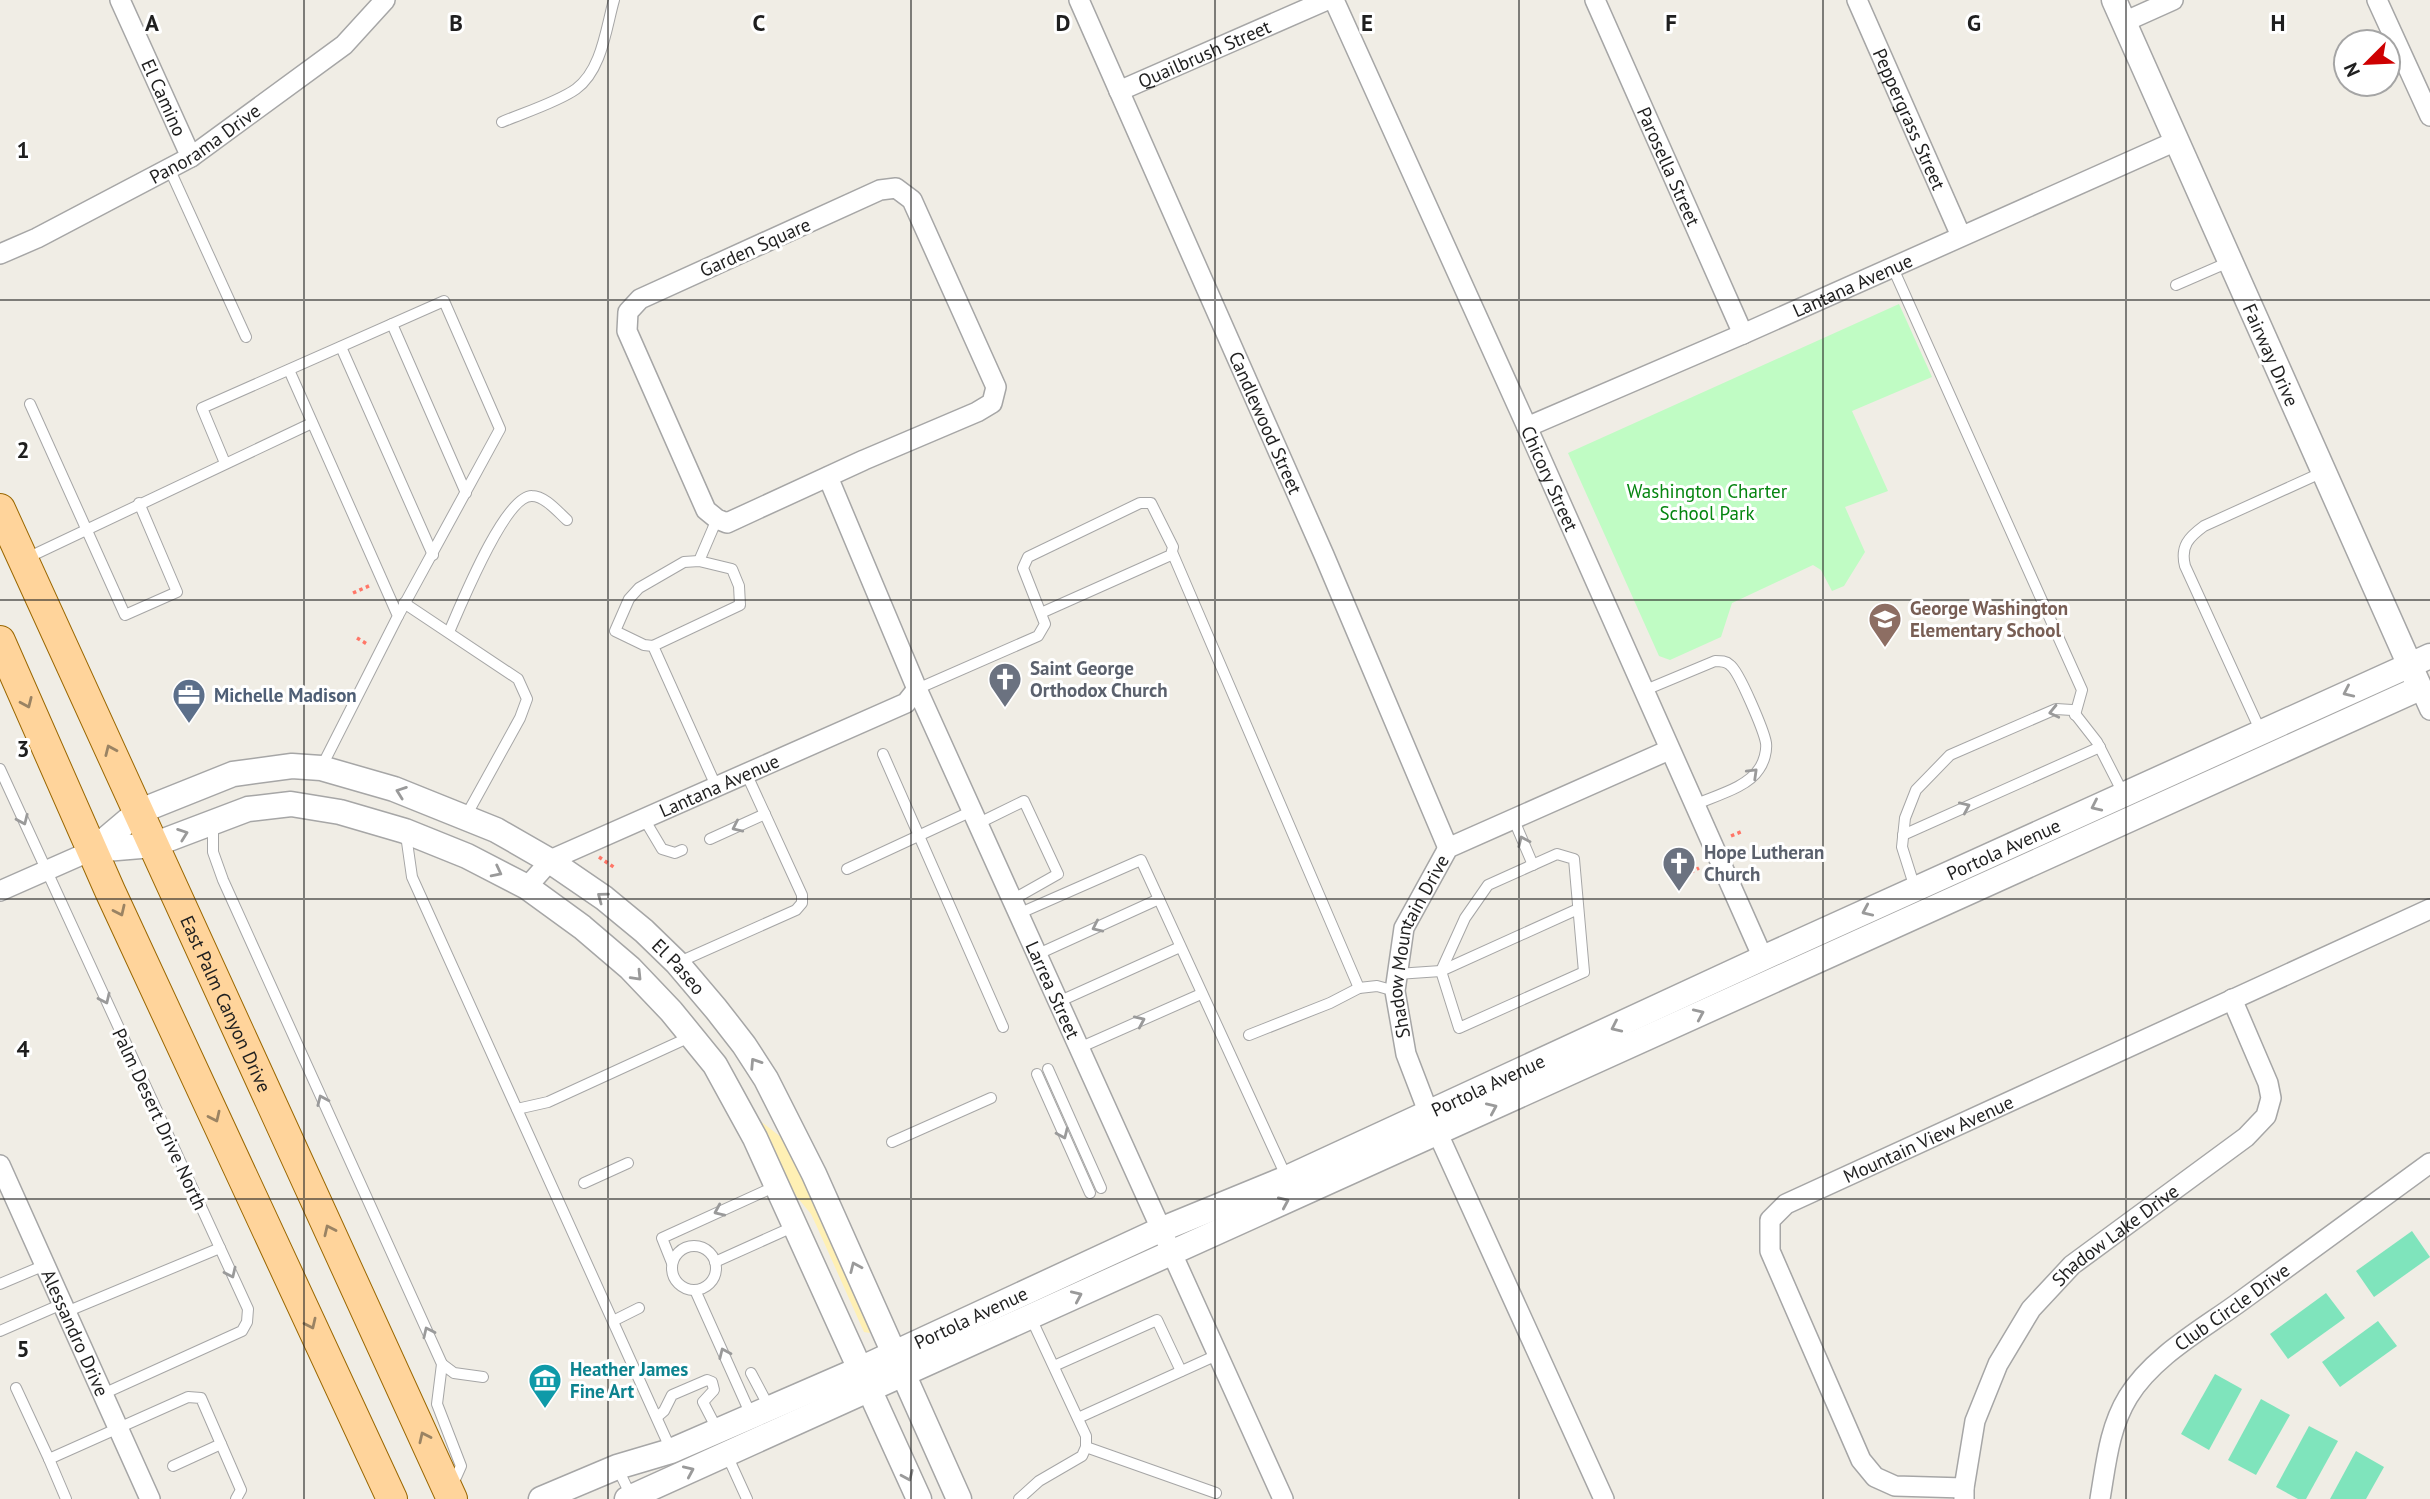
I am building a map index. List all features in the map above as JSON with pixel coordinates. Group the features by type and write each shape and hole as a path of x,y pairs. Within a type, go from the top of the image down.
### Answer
{"main road":[{"name":"East Palm Canyon Drive","path":"0,509 153,845 454,1486"},
{"path":"0,641 93,850 392,1499"}],"street":[{"name":"El Camino","path":"120,0 191,157"},
{"name":"Panorama Drive","path":"0,254 37,238 191,157 344,45 385,0"},
{"name":"Candlewood Street","path":"1079,0 1319,542 1448,848"},
{"name":"Quailbrush Street","path":"1119,91 1327,0"},
{"name":"Chicory Street","path":"1334,0 1763,958"},
{"name":"Parosella Street","path":"1595,0 1744,334"},
{"name":"Peppergrass Street","path":"1857,0 1961,236"},
{"path":"2119,11 2173,0"},
{"path":"2377,0 2430,116"},
{"name":"Fairway Drive","path":"2119,11 2323,472 2420,660 2425,699"},
{"name":"Lantana Avenue","path":"1527,427 1744,334 2176,141"},
{"name":"Garden Square","path":"896,188 912,200 996,387 992,403 727,523 717,519 706,510 627,331 628,312 640,299 880,190 896,188"},
{"name":"Larrea Street","path":"828,477 917,689 1283,1499"},
{"name":"Portola Avenue","path":"895,1362 1031,1317 1170,1254 1763,958 2420,660"},
{"name":"Lantana Avenue","path":"527,887 550,861 643,817 906,703 917,689"},
{"name":"Portola Avenue","path":"541,1499 617,1467 671,1451 760,1412 868,1381 895,1362 1015,1296 1160,1230 1433,1123 2425,699"},
{"name":"Shadow Mountain Drive","path":"1604,1499 1433,1123 1406,1054 1396,983 1404,928 1448,848 1669,750"},
{"name":"El Paseo","path":"93,850 138,812 233,774 292,766 321,768 394,789 466,816 550,861 604,898 677,963 744,1045 766,1079 789,1124 959,1499"},
{"name":"El Paseo","path":"93,850 153,845 247,809 291,804 341,812 405,831 467,856 527,887 582,927 630,968 693,1036 715,1065 755,1138 868,1381 919,1499"},
{"path":"0,891 93,850"},
{"name":"Mountain View Avenue","path":"1964,1494 1895,1486 1875,1477 1861,1460 1770,1251 1770,1220 1786,1204 2430,909"},
{"name":"Shadow Lake Drive","path":"1964,1494 1975,1421 1998,1364 2031,1309 2071,1265 2246,1137 2266,1116 2271,1098 2268,1083 2232,999"},
{"path":"715,1065 727,1070 739,1081 763,1115 779,1124 789,1124"},
{"name":"Club Circle Drive","path":"2100,1499 2107,1451 2115,1426 2127,1398 2139,1382 2182,1344 2430,1163"},
{"name":"Alessandro Drive","path":"0,1165 150,1499"},
{"path":"630,1498 740,1448 778,1419 868,1381"},
{"path":"740,1448 740,1438 756,1428 760,1412"}],"lane":[{"path":"502,122 578,88 598,56 614,0"},
{"path":"169,168 246,337"},
{"path":"2176,285 2228,261"},
{"path":"1892,266 2082,690 2075,715"},
{"path":"225,463 202,408 444,301 500,429 433,555 404,603 321,768"},
{"path":"392,324 466,493"},
{"path":"341,347 433,555"},
{"path":"289,370 398,616"},
{"path":"30,404 125,615 177,592 139,503"},
{"path":"13,541 86,529 312,423"},
{"path":"2261,733 2185,566 2183,547 2190,536 2204,526 2323,472"},
{"path":"449,632 499,527 516,504 526,497 535,496 568,520"},
{"path":"917,689 1038,636 1045,624 1023,568 1028,557 1140,503 1151,503 1173,547 1171,555 1041,613"},
{"path":"699,561 717,519"},
{"path":"1171,552 1359,988"},
{"path":"699,561 732,569 740,586 740,605 653,646 644,645 615,631 629,599 639,588 684,562 699,561"},
{"path":"404,603 518,679 527,699 520,719 466,816"},
{"path":"653,646 716,786"},
{"path":"1643,691 1715,661 1722,661 1736,670 1764,734 1765,755 1761,767 1753,776 1694,805"},
{"path":"1916,889 1902,847 1905,818 1916,790 1950,755 2056,709 2071,710 2100,747 2124,794"},
{"path":"1903,835 2100,747"},
{"path":"883,754 1003,1027"},
{"name":"Palm Desert Drive North","path":"0,769 248,1309 247,1322 242,1331 103,1394"},
{"path":"677,963 796,910 802,903 802,895 746,773"},
{"path":"847,869 920,835 1024,801 1058,874 1015,907"},
{"path":"709,839 765,814"},
{"path":"643,817 662,849 675,853 682,850"},
{"path":"1513,818 1533,864"},
{"path":"213,823 213,852 220,873 442,1364 454,1373 483,1377"},
{"path":"405,831 412,877 671,1451"},
{"path":"1557,854 1574,859 1578,909 1584,972 1459,1028 1441,971 1465,919 1488,885 1557,854"},
{"path":"1015,907 1141,860 1287,1178"},
{"path":"1036,955 1158,899"},
{"path":"1249,1035 1330,1003 1359,988 1396,983 1441,971 1578,909"},
{"path":"1058,1002 1180,947"},
{"path":"1078,1048 1201,994"},
{"path":"517,1109 548,1102 693,1036"},
{"path":"1048,1069 1101,1188"},
{"path":"1037,1074 1090,1193"},
{"path":"892,1142 991,1098"},
{"path":"584,1183 628,1163"},
{"path":"672,1263 662,1238 777,1185"},
{"path":"715,1262 795,1226"},
{"path":"693,1245 708,1250 715,1262 713,1284 695,1290 684,1288 678,1283 671,1270 680,1250 693,1245"},
{"path":"0,1331 220,1248"},
{"path":"0,1284 45,1265"},
{"path":"695,1290 760,1412"},
{"path":"1015,1296 1031,1317 1086,1436 1082,1457 1039,1481 1019,1499"},
{"path":"613,1321 639,1308"},
{"path":"1054,1366 1157,1320 1181,1371"},
{"path":"1078,1418 1217,1355"},
{"path":"442,1364 437,1404 454,1486"},
{"path":"751,1373 760,1412"},
{"path":"657,1417 669,1404 672,1395 707,1380 712,1382 714,1390 703,1402 718,1431 740,1448 747,1499"},
{"path":"16,1388 66,1499"},
{"path":"49,1459 188,1397 201,1398 241,1490 236,1499"},
{"path":"173,1466 221,1444"},
{"path":"1086,1447 1216,1493"},
{"path":"617,1467 630,1498"}],"path":[{"path":"1731,836 1743,831"},
{"path":"1672,882 1699,869"}],"sand":[{"path":"759,1120 786,1141 871,1330 870,1333 864,1332 811,1214 792,1191"}],"green space":[{"name":"Washington Charter School Park","path":"1899,304 1932,377 1852,411 1888,491 1845,507 1865,552 1844,586 1832,591 1821,570 1813,565 1732,603 1721,637 1670,660 1659,656 1568,453"},
{"path":"2412,1231 2430,1257 2374,1297 2356,1271"},
{"path":"2326,1293 2345,1318 2288,1359 2270,1334"},
{"path":"2378,1321 2397,1346 2340,1387 2322,1362"},
{"path":"2215,1374 2242,1389 2209,1450 2181,1434"},
{"path":"2261,1399 2290,1415 2256,1475 2228,1460"},
{"path":"2309,1426 2338,1441 2306,1499 2298,1499 2276,1487"},
{"path":"2356,1451 2384,1467 2366,1499 2330,1499"}],"place":[{"name":"George Washington Elementary School","path":"1885,649"},
{"name":"Saint George Orthodox Church","path":"1005,709"},
{"name":"Michelle Madison","path":"189,725"},
{"name":"Hope Lutheran Church","path":"1679,893"},
{"name":"Heather James Fine Art","path":"545,1410"}]}
